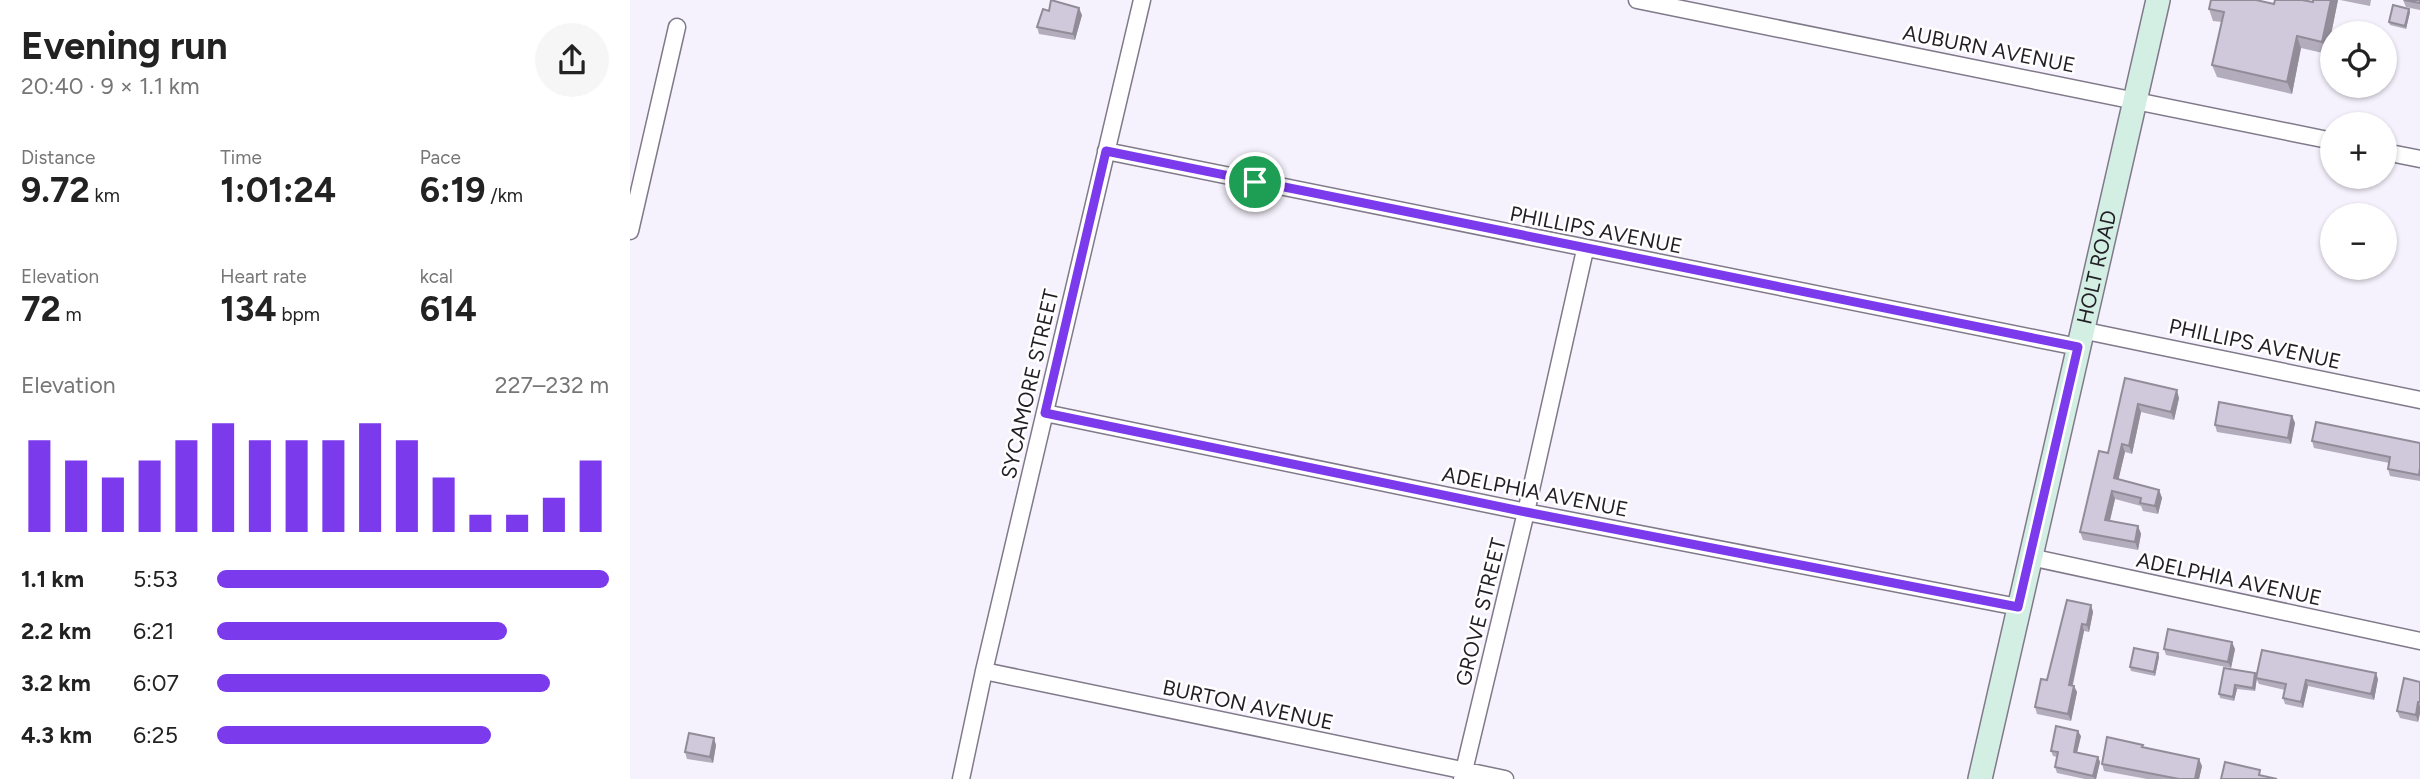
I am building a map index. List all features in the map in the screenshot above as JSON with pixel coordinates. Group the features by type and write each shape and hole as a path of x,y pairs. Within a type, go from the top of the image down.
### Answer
{"main road":[{"name":"HOLT ROAD","path":"1980,779 2158,0"}],"street":[{"name":"SYCAMORE STREET","path":"961,779 1142,0"},
{"name":"AUBURN AVENUE","path":"1637,0 2320,138"},
{"path":"630,231 677,27"},
{"name":"PHILLIPS AVENUE","path":"1106,151 1585,250 2420,400"},
{"path":"2397,154 2420,159"},
{"name":"GROVE STREET","path":"1463,775 1585,250"},
{"name":"ADELPHIA AVENUE","path":"1045,413 1526,512 2018,607"},
{"name":"ADELPHIA AVENUE","path":"2030,557 2420,641"},
{"name":"BURTON AVENUE","path":"984,671 1463,775 1505,779"}],"building":[{"path":"1051,0 1079,8 1073,34 1037,27 1043,9 1049,11"},
{"path":"2211,0 2256,0 2274,4 2275,0 2331,0 2326,21 2320,21 2320,42 2297,36 2287,82 2212,65 2224,12 2209,9"},
{"path":"2393,5 2409,9 2405,26 2397,24 2397,21 2389,21"},
{"path":"2125,378 2177,390 2171,412 2138,404 2129,446 2122,444 2114,478 2159,490 2155,506 2140,503 2141,498 2112,491 2105,520 2138,526 2135,542 2080,532 2099,451 2108,453"},
{"path":"2219,402 2292,416 2288,438 2215,425"},
{"path":"2316,422 2420,443 2419,475 2388,469 2390,457 2312,441"},
{"path":"2067,600 2091,605 2087,625 2082,624 2069,685 2074,686 2068,714 2035,707 2041,679 2047,680"},
{"path":"2168,629 2232,642 2228,662 2164,649"},
{"path":"2134,648 2158,653 2154,672 2130,667"},
{"path":"2262,650 2376,673 2371,694 2306,680 2301,702 2283,698 2286,684 2256,678"},
{"path":"2224,668 2255,673 2253,688 2235,685 2233,697 2219,694"},
{"path":"2404,678 2420,682 2420,702 2416,715 2397,711"},
{"path":"2056,726 2078,731 2074,752 2098,757 2093,776 2055,767 2058,752 2051,751"},
{"path":"689,733 714,738 710,757 685,752"},
{"path":"2107,737 2199,759 2195,779 2179,779 2102,764"},
{"path":"2225,762 2260,770 2259,775 2277,779 2221,779"}],"route":[{"path":"1106,151 1255,182 2078,347 2018,607 1526,512 1045,413 1106,151"}]}
